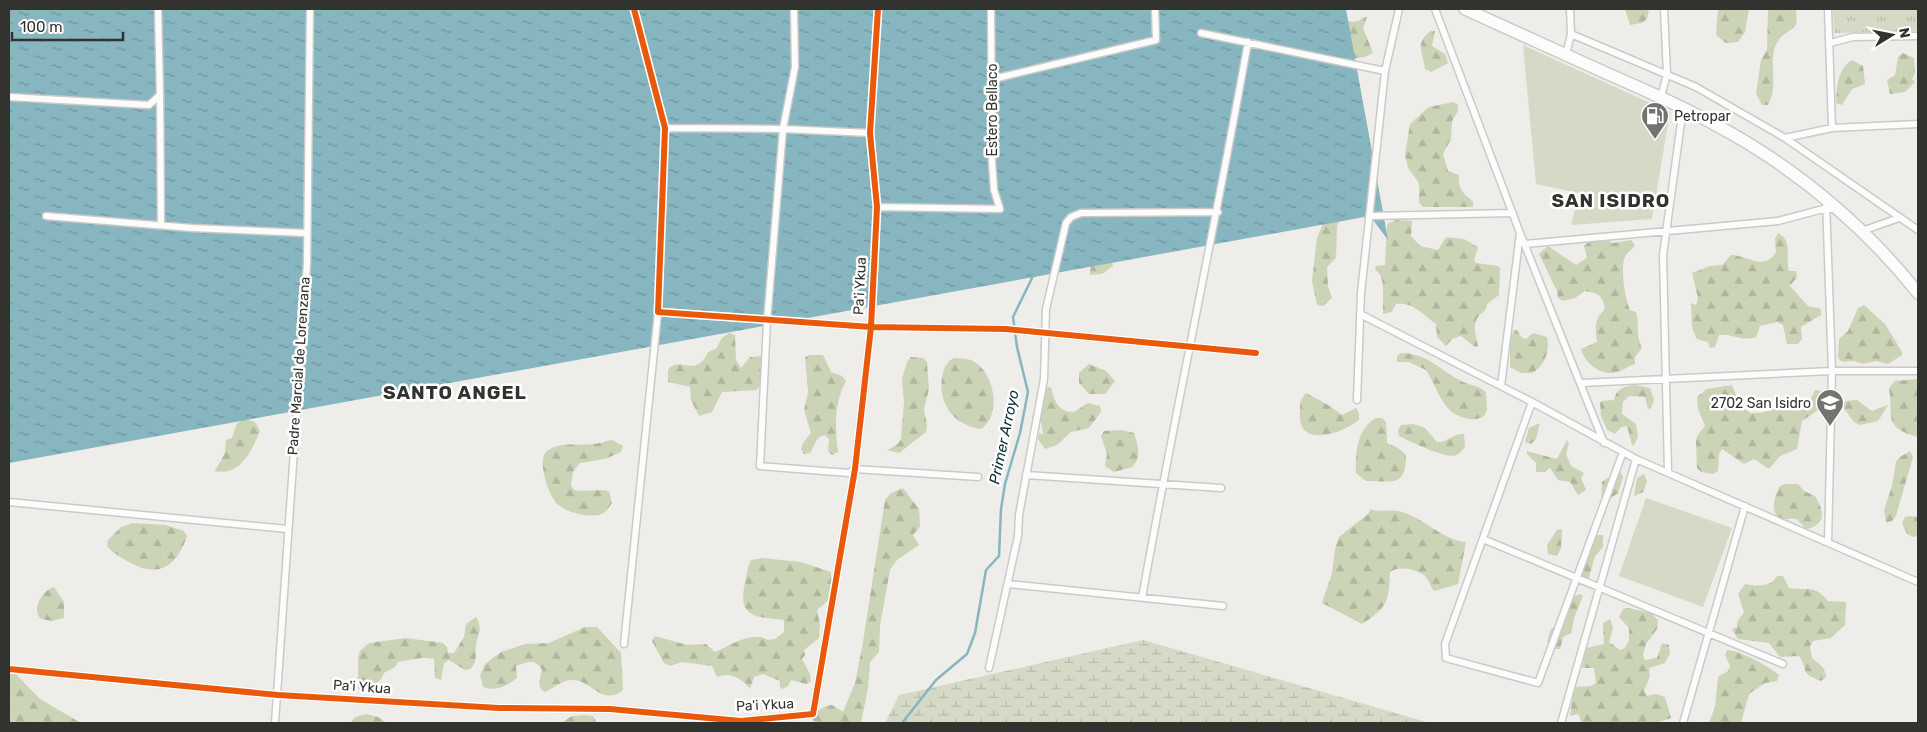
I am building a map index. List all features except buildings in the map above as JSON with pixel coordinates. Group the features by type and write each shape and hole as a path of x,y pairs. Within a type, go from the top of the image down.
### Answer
{"highway":[{"path":"1465,9 1661,97 1766,154 1827,203 1842,212 1862,231 1918,293"}],"street":[{"path":"158,9 160,225"},
{"name":"Padre Marcial de Lorenzana","path":"275,723 287,529 303,333 310,9"},
{"path":"624,644 658,312 665,128 634,9"},
{"path":"794,9 795,67 782,129 767,321 760,466 850,473 855,469 978,477"},
{"name":"Pa'i Ykua","path":"9,669 278,695 498,708 610,709 741,721 813,714 855,469 870,328 878,207 870,133 878,9"},
{"name":"Estero Bellaco","path":"878,207 1000,210 994,190 992,162 993,78 991,9"},
{"path":"993,78 1156,40 1155,9"},
{"path":"1357,400 1360,314 1385,72 1399,9"},
{"path":"1435,9 1520,232 1582,383 1604,443"},
{"path":"1566,55 1571,34 1570,9"},
{"path":"1661,97 1667,74 1664,9"},
{"path":"1828,9 1832,128"},
{"path":"1201,32 1385,72"},
{"path":"1571,34 1696,87 1785,138 1918,230"},
{"path":"1830,43 1853,37 1918,36"},
{"path":"1142,598 1188,346 1218,212 1248,42"},
{"path":"9,97 150,105 160,95"},
{"path":"1668,472 1663,274 1665,230 1683,108"},
{"path":"1785,138 1832,128 1918,124"},
{"path":"665,128 782,129 870,133"},
{"path":"1525,244 1778,221 1827,203 1832,370 1828,542"},
{"path":"989,668 1018,536 1019,516 1044,379 1046,309 1066,223 1071,217 1081,213 1218,212"},
{"path":"1370,216 1513,213"},
{"path":"46,216 160,225 306,233"},
{"path":"1862,231 1899,218"},
{"path":"1501,386 1520,232"},
{"path":"658,312 870,328 1010,329 1256,353"},
{"path":"1360,314 1532,402 1636,459 1918,582"},
{"path":"1582,383 1832,370 1918,371"},
{"path":"1532,402 1445,644 1446,658 1538,683 1623,452"},
{"path":"1561,723 1636,459"},
{"path":"1026,475 1221,488"},
{"path":"9,502 287,529"},
{"path":"1683,723 1745,506"},
{"path":"1483,539 1599,589 1709,632 1783,664"},
{"path":"1008,584 1223,606"}],"green space":[{"path":"1625,9 1649,9 1647,19 1642,23 1630,25"},
{"path":"1718,9 1749,9 1745,32 1738,42 1726,43 1716,35"},
{"path":"1768,9 1797,9 1797,20 1794,27 1782,36 1776,44 1773,57 1773,92 1768,105 1762,105 1756,94 1761,60 1767,50"},
{"path":"1833,9 1918,9 1918,31 1834,33"},
{"path":"1367,17 1363,28 1373,53 1365,57 1350,59 1341,19 1353,22"},
{"path":"1431,31 1435,31 1432,46 1445,54 1448,63 1431,72 1425,69 1421,44 1426,35"},
{"path":"1523,45 1670,112 1652,219 1571,225 1579,193 1536,184"},
{"path":"1903,53 1914,58 1915,73 1912,79 1915,82 1905,92 1890,94 1887,80 1895,75 1898,57"},
{"path":"1852,60 1863,66 1865,84 1852,89 1842,105 1836,103 1839,79 1843,68"},
{"path":"1453,102 1458,105 1458,111 1452,121 1451,139 1443,154 1448,171 1459,175 1460,187 1473,201 1473,207 1423,207 1419,202 1419,183 1408,168 1405,155 1410,124 1429,107"},
{"path":"1345,209 1337,226 1336,258 1327,267 1328,286 1332,298 1323,306 1317,305 1312,281 1317,238 1324,221"},
{"path":"1396,220 1412,221 1411,236 1420,246 1438,250 1446,237 1464,239 1478,247 1474,261 1476,263 1498,266 1500,268 1499,295 1487,304 1485,310 1476,320 1475,332 1478,346 1475,347 1461,336 1452,339 1446,346 1437,337 1436,324 1408,305 1396,304 1392,312 1383,314 1383,285 1381,276 1375,269 1376,266 1385,265 1387,224"},
{"path":"1778,233 1783,236 1787,245 1789,271 1796,271 1797,277 1790,286 1808,306 1821,309 1821,315 1801,327 1802,339 1798,344 1787,344 1783,325 1777,322 1760,326 1756,337 1742,338 1719,335 1715,347 1710,348 1708,342 1697,339 1692,328 1691,303 1696,305 1698,298 1692,273 1710,266 1722,265 1731,255 1755,261 1766,261 1776,252 1775,239"},
{"path":"1607,240 1613,243 1631,240 1635,245 1625,257 1623,276 1628,305 1630,310 1636,312 1642,348 1635,357 1635,364 1612,373 1602,372 1589,363 1581,349 1597,342 1596,324 1605,309 1603,301 1597,294 1585,291 1575,298 1563,301 1558,298 1557,291 1539,254 1548,246 1576,265 1587,258 1584,246 1589,242"},
{"path":"1108,249 1113,266 1102,274 1090,275 1091,262"},
{"path":"1864,305 1885,324 1902,352 1902,355 1888,364 1876,361 1863,364 1854,361 1842,362 1838,358 1839,339 1848,331 1858,308"},
{"path":"1514,330 1517,330 1522,338 1526,339 1533,333 1547,337 1546,357 1532,373 1521,373 1510,367 1510,340"},
{"path":"729,333 735,335 736,360 741,368 750,357 762,356 763,383 756,390 722,392 712,412 699,416 691,400 690,387 668,382 668,370 672,366 677,365 693,366 699,364 704,360 708,352 716,349 722,338"},
{"path":"1401,353 1426,359 1453,377 1477,386 1486,392 1487,410 1484,416 1470,419 1457,415 1450,410 1445,405 1426,370 1409,362 1397,362 1397,356"},
{"path":"823,355 831,372 842,376 846,381 839,398 836,415 838,452 832,455 828,451 829,439 825,435 817,439 810,453 804,454 801,449 811,433 804,410 808,392 805,357"},
{"path":"911,357 923,358 927,362 929,389 924,409 927,426 926,432 899,453 887,450 898,444 901,439 904,402 902,379 907,362"},
{"path":"954,358 973,361 981,367 991,384 993,394 992,414 988,423 981,429 971,427 955,418 945,404 941,387 942,377 949,361"},
{"path":"1089,364 1106,371 1115,381 1105,394 1089,394 1079,383 1079,373"},
{"path":"1918,379 1918,437 1894,425 1889,388 1895,381"},
{"path":"1635,385 1650,388 1654,400 1651,408 1648,409 1645,397 1629,396 1623,402 1622,414 1636,424 1638,437 1634,445 1632,445 1627,426 1621,427 1615,434 1607,430 1601,416 1600,403 1602,401 1614,400 1621,389"},
{"path":"1732,385 1741,407 1751,413 1765,412 1773,409 1782,400 1797,405 1802,404 1810,399 1815,390 1821,391 1821,408 1802,421 1797,449 1780,456 1769,469 1754,459 1744,464 1722,449 1719,454 1718,471 1713,474 1701,472 1697,468 1696,442 1697,436 1705,426 1698,409 1697,397 1707,389"},
{"path":"1051,387 1055,401 1064,410 1074,412 1088,403 1100,406 1101,412 1089,428 1071,432 1057,445 1045,449 1038,439 1039,433 1044,435 1041,418 1045,388"},
{"path":"1306,393 1342,415 1356,408 1359,413 1359,420 1333,433 1314,435 1307,432 1302,426 1300,415 1301,401"},
{"path":"1857,400 1872,411 1888,405 1878,421 1860,425 1854,422 1843,407 1845,401"},
{"path":"1376,418 1382,418 1386,422 1387,443 1398,448 1406,455 1403,473 1396,480 1366,481 1356,473 1358,442 1365,428"},
{"path":"246,419 255,422 260,431 249,454 238,466 231,470 224,472 215,471 225,453 226,440 232,438 237,423"},
{"path":"1540,423 1536,439 1531,444 1525,442 1529,428"},
{"path":"1413,424 1425,428 1437,442 1464,434 1465,447 1460,453 1452,456 1445,455 1399,436 1398,430 1401,425"},
{"path":"1122,430 1134,433 1138,455 1132,467 1114,472 1105,466 1107,454 1101,436 1104,431"},
{"path":"612,440 623,446 621,452 605,459 580,463 573,472 571,485 574,490 578,491 609,491 612,503 608,509 601,514 589,515 564,509 552,496 545,479 543,462 547,451 563,445 595,444"},
{"path":"1567,440 1569,443 1566,454 1571,466 1584,473 1581,478 1586,490 1578,495 1570,482 1558,480 1550,468 1545,472 1536,472 1536,463 1527,454 1527,451 1557,459"},
{"path":"1910,451 1913,457 1896,516 1892,521 1886,523 1884,510 1892,486 1896,462"},
{"path":"1617,471 1620,471 1623,477 1618,493 1601,505 1602,482"},
{"path":"1644,474 1647,482 1643,492 1634,496 1637,478"},
{"path":"1798,484 1804,491 1815,496 1822,512 1821,520 1818,524 1807,529 1796,519 1782,519 1778,517 1774,509 1776,494 1780,486"},
{"path":"903,488 919,509 920,527 913,535 919,545 897,560 890,570 880,625 879,652 870,662 868,688 861,723 818,723 812,720 817,712 826,706 832,705 843,712 855,683 885,500 891,493"},
{"path":"1646,498 1732,528 1703,607 1619,576"},
{"path":"1371,509 1398,511 1407,514 1448,537 1466,542 1458,584 1434,591 1423,574 1403,568 1394,570 1390,572 1389,591 1385,603 1377,613 1362,624 1322,603 1332,573 1335,549 1339,537 1368,514"},
{"path":"1905,517 1918,517 1918,536 1913,537 1907,534 1902,523"},
{"path":"133,523 165,525 184,531 187,536 178,555 166,567 149,569 140,567 114,553 107,546 108,540 121,527"},
{"path":"1562,529 1561,548 1557,556 1548,554 1547,545 1557,530"},
{"path":"1597,535 1603,535 1603,547 1595,556 1588,581 1579,576 1590,544"},
{"path":"762,558 801,562 831,572 832,597 817,610 820,624 819,638 804,650 805,655 802,659 810,674 811,682 806,684 791,680 788,686 782,689 780,681 763,674 754,677 750,689 735,677 727,675 717,677 712,666 682,662 670,666 664,663 652,641 655,636 687,645 706,644 715,652 748,638 762,637 768,640 775,639 784,632 784,620 751,614 746,609 744,603 743,595 751,560"},
{"path":"1777,576 1783,576 1789,588 1815,590 1828,601 1846,602 1845,625 1831,638 1813,641 1810,646 1812,658 1825,670 1826,677 1821,681 1809,676 1799,656 1780,657 1769,643 1738,639 1732,629 1737,627 1737,622 1744,612 1738,594 1745,584 1759,586 1771,583"},
{"path":"54,587 64,602 64,618 52,621 41,619 37,611 39,601 46,592"},
{"path":"1580,594 1583,596 1574,618 1571,633 1563,637 1560,649 1551,649 1547,642 1551,629 1559,623 1572,597"},
{"path":"1628,608 1651,613 1658,620 1657,629 1646,644 1643,655 1645,660 1657,658 1662,643 1669,645 1670,653 1665,663 1649,668 1650,676 1644,691 1647,696 1656,694 1665,697 1671,718 1656,723 1582,723 1578,714 1570,716 1574,687 1591,686 1596,683 1594,668 1582,668 1586,648 1604,644 1603,623 1610,619 1613,628 1609,642 1620,650 1625,648 1629,640 1629,628 1619,617 1623,609"},
{"path":"476,617 479,631 475,661 470,669 465,670 449,660 444,663 441,680 435,678 434,659 411,659 398,662 395,667 384,673 378,682 362,692 358,688 358,658 360,651 369,643 406,638 443,643 447,647 448,653 454,653 464,637 466,624"},
{"path":"585,627 597,627 621,653 623,690 609,696 579,681 570,680 545,692 540,688 539,682 542,670 534,662 516,666 517,678 505,686 492,689 483,687 480,675 485,664 501,652 525,644 549,643"},
{"path":"1143,640 1430,723 885,723 899,695"},
{"path":"1727,650 1754,660 1779,675 1777,681 1765,683 1749,694 1741,723 1709,723 1715,707 1718,677 1728,671 1730,666 1725,655"},
{"path":"9,671 13,671 40,699 81,723 9,723"},
{"path":"366,714 378,717 387,723 351,723 355,717"},
{"path":"572,716 593,716 597,723 561,723"}],"water":[{"path":"9,9 1346,9 1388,240 1370,216 9,463"}],"waterway":[{"name":"Primer Arroyo","path":"902,723 936,680 967,654 975,633 986,570 999,556 1001,509 1005,484 1020,433 1028,392 1017,347 1013,317 1034,274"}],"cycle path":[{"path":"634,9 665,128 658,312 871,327 1006,329 1256,353"},
{"path":"9,669 278,695 499,708 610,709 741,721 813,714 855,469 871,327 877,207 870,133 878,9"}],"place":[{"name":"Petropar","path":"1655,140"},
{"name":"2702 San Isidro","path":"1830,427"}],"district":[{"name":"SAN ISIDRO","path":"1611,200"},
{"name":"SANTO ANGEL","path":"455,392"}]}
